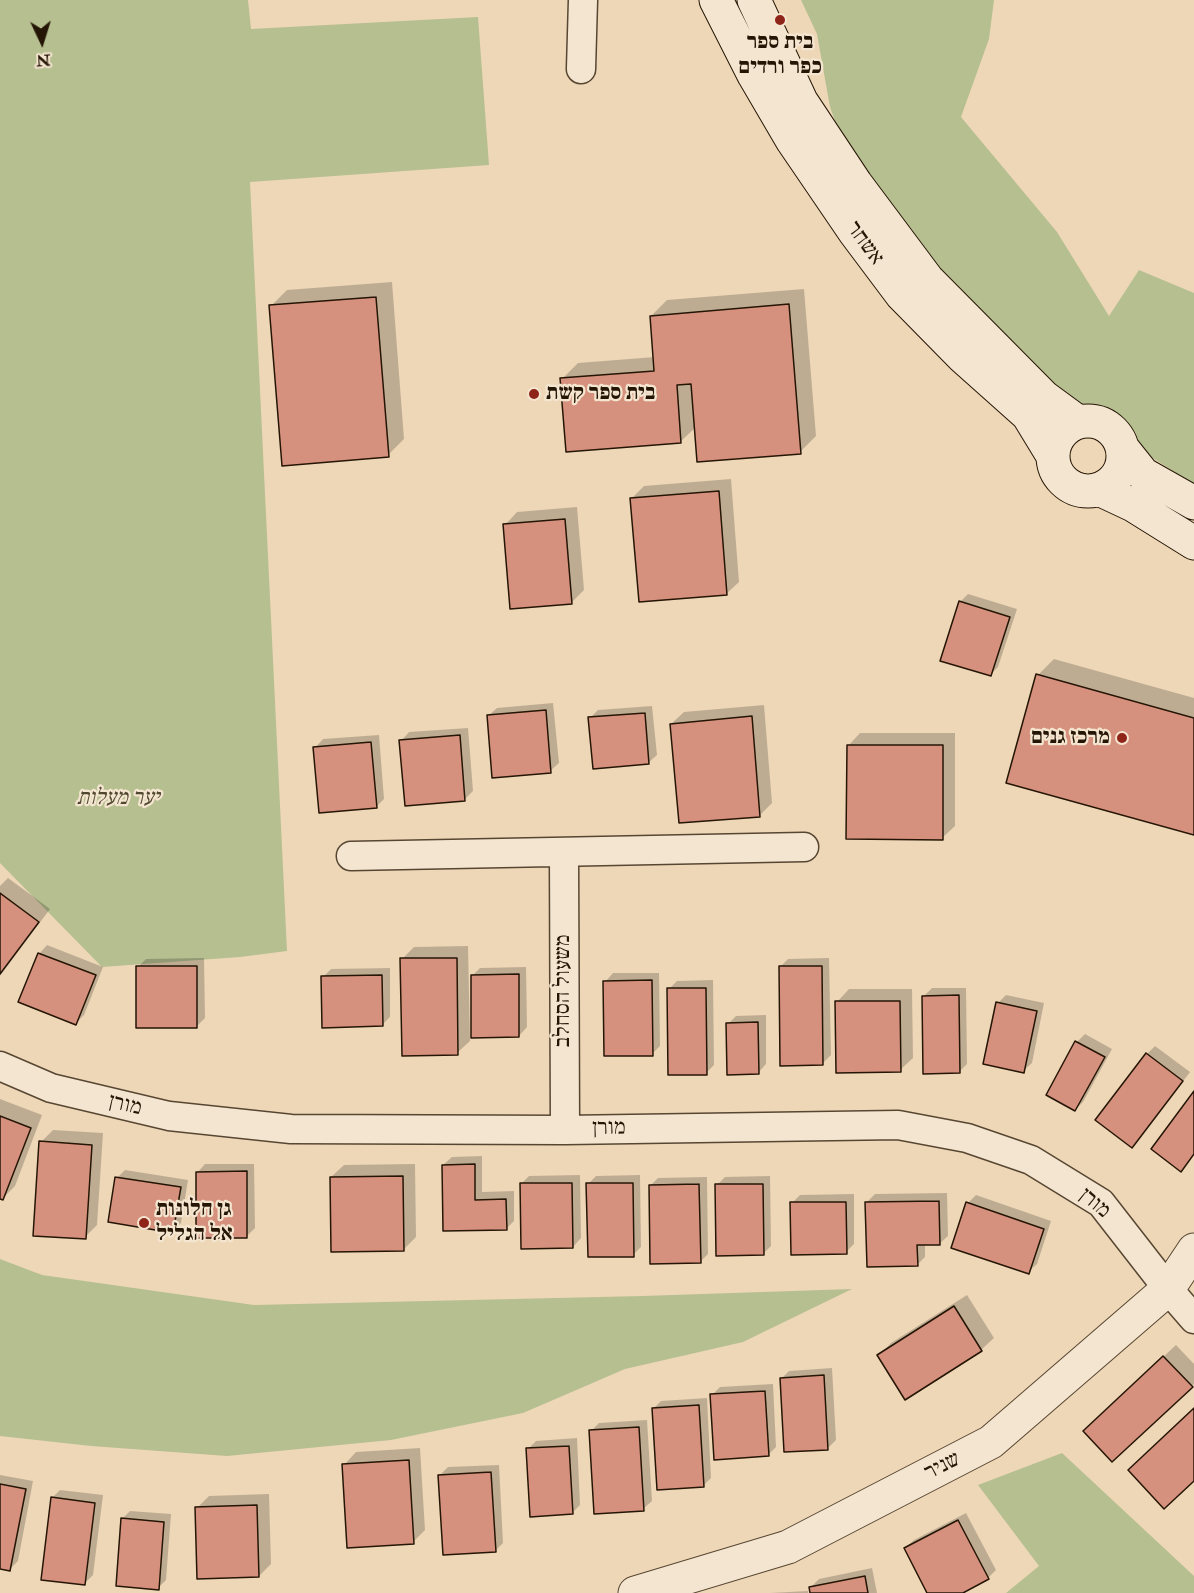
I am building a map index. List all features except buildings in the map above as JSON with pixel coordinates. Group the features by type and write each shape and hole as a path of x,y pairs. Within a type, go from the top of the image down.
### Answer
{"main road":[{"name":"אשחר","path":"716,0 754,75 792,140 854,231 902,295 963,357 1028,416 1053,456"},
{"name":"אשחר","path":"754,0 801,100 856,184 927,279 1044,397 1078,422"},
{"path":"1194,503 1143,474 1110,428 1099,423 1078,422 1065,429 1058,439 1053,462 1058,474 1066,483 1076,490 1101,490 1133,505 1194,543"},
{"path":"1101,490 1119,473 1123,462 1123,449"},
{"name":"שניר","path":"635,1593 788,1547 991,1442 1168,1289 1194,1250"}],"street":[{"path":"581,69 582,0"},
{"path":"351,856 804,847"},
{"name":"משעול הסחלב","path":"564,852 565,1130"},
{"name":"מורן","path":"0,1066 51,1088 169,1116 291,1129 565,1130 898,1125 967,1138 1031,1160 1101,1203 1168,1289 1194,1318"}],"green space":[{"name":"יער מעלות","path":"0,0 248,0 251,29 478,17 489,165 250,182 287,951 240,957 102,967 0,863"},
{"path":"801,0 994,0 989,39 961,117 1057,232 1109,316 1139,270 1194,293 1194,484 1127,442 1070,401 989,329 882,203 844,146 830,107 817,34"},
{"path":"0,1259 42,1275 254,1305 852,1289 743,1342 625,1369 523,1413 391,1440 227,1456 91,1446 0,1436"},
{"path":"1062,1453 1194,1576 1194,1593 1006,1593 1039,1566 978,1485"}],"place":[{"name":"בית ספר כפר ורדים","path":"780,20"},
{"name":"בית ספר קשת","path":"534,394"},
{"name":"מרכז גנים","path":"1122,738"},
{"name":"גן חלונות אל הגליל","path":"144,1223"}]}
